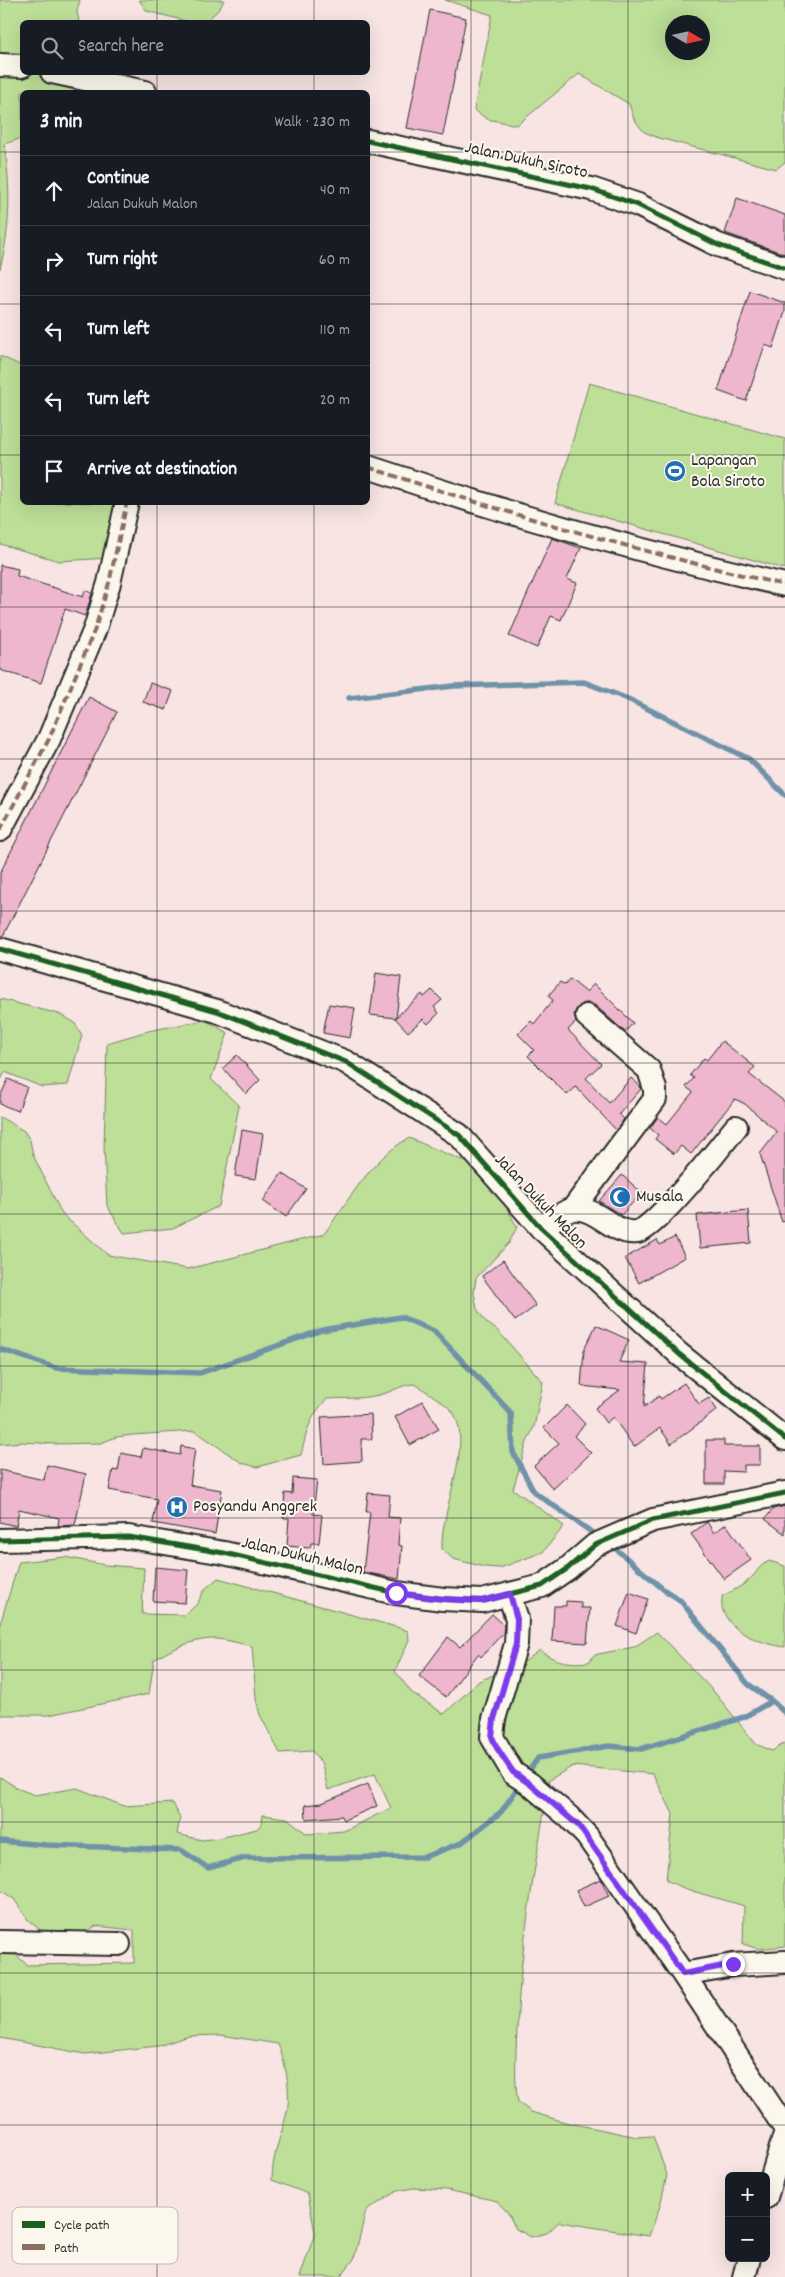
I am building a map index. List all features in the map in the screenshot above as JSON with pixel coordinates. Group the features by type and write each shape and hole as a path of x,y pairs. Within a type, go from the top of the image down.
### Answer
{"street":[{"path":"0,65 20,66"},
{"path":"66,75 136,90"},
{"name":"Jalan Dukuh Siroto","path":"370,141 591,189 638,204 718,245 785,268"},
{"path":"370,468 418,484 679,561 785,585"},
{"path":"0,830 49,739 95,630 110,582 126,505"},
{"name":"Jalan Dukuh Malon","path":"0,949 217,1011 280,1034 346,1062 459,1135 540,1228 678,1354 785,1439"},
{"path":"540,1228 573,1208 655,1099 655,1089 649,1070 587,1016"},
{"path":"573,1208 585,1210 627,1233 643,1231 696,1177 736,1127"},
{"name":"Jalan Dukuh Malon","path":"0,1540 129,1537 224,1553 396,1593 443,1599 482,1601 542,1586 602,1541 653,1520 785,1493"},
{"path":"510,1594 517,1619 516,1644 494,1719 492,1737 521,1778 583,1831 683,1974 785,2128"},
{"path":"0,1942 119,1944"},
{"path":"683,1974 733,1964 785,1962"},
{"path":"770,2185 785,2134"},
{"path":"744,2277 748,2262"}],"green space":[{"path":"0,0 80,0 77,11 79,20 20,20 20,75 85,75 86,90 20,90 20,139 4,144 9,207 4,253 0,269"},
{"path":"139,0 224,0 220,8 208,20 182,20 147,11"},
{"path":"445,0 785,0 785,162 776,169 659,138 644,132 634,119 629,104 579,74 517,125 487,119 474,110 492,15"},
{"path":"0,356 20,365 20,505 132,505 110,558 59,561 0,544"},
{"name":"Lapangan Bola Siroto","path":"589,383 785,439 785,569 555,503"},
{"path":"0,999 59,1014 74,1022 82,1035 68,1085 42,1087 5,1072 0,1082"},
{"path":"205,1020 228,1033 211,1079 239,1106 219,1206 173,1228 124,1233 107,1206 104,1147 107,1043 148,1031"},
{"path":"0,1117 24,1131 30,1140 33,1155 62,1214 108,1255 188,1269 324,1234 372,1169 383,1157 409,1138 466,1162 493,1183 517,1227 509,1243 476,1278 474,1293 477,1309 486,1322 498,1331 543,1382 534,1427 527,1442 513,1489 564,1526 543,1552 500,1568 485,1567 453,1559 442,1549 446,1515 458,1459 460,1442 458,1426 450,1408 415,1384 372,1396 327,1399 312,1418 301,1455 257,1467 242,1463 195,1431 116,1437 101,1443 54,1444 23,1442 0,1444"},
{"path":"65,1557 105,1565 144,1568 142,1614 185,1615 197,1604 205,1589 218,1578 408,1631 409,1640 395,1671 411,1692 444,1714 479,1681 523,1663 540,1650 557,1660 575,1663 589,1662 594,1655 634,1647 657,1632 715,1693 756,1744 772,1751 785,1743 785,1946 759,1949 743,1944 744,1906 694,1891 666,1880 673,1814 653,1774 573,1766 549,1780 521,1967 516,2057 518,2102 531,2112 565,2122 637,2137 653,2136 667,2175 660,2206 649,2236 559,2222 547,2233 531,2237 516,2229 508,2213 497,2201 447,2190 413,2188 397,2191 366,2211 354,2259 340,2277 300,2277 315,2233 308,2194 272,2180 275,2156 288,2108 286,2070 278,2044 221,2035 189,2036 158,2046 85,2054 0,2038 0,1940 27,1965 134,1963 134,1930 95,1926 82,1936 48,1933 40,1930 28,1920 14,1899 0,1890 0,1777 19,1789 35,1795 77,1788 124,1806 173,1803 180,1818 177,1834 202,1840 257,1829 262,1823 263,1815 287,1818 307,1834 344,1831 391,1808 375,1774 328,1790 322,1764 312,1751 280,1753 260,1715 256,1699 252,1646 217,1639 192,1642 154,1660 149,1694 49,1715 0,1715 0,1624 19,1562"},
{"path":"769,1561 785,1566 785,1647 758,1640 741,1632 727,1619 722,1608 722,1596 746,1582 762,1565"}],"building":[{"path":"430,10 466,18 443,135 407,128"},
{"path":"737,198 785,215 785,254 725,233"},
{"path":"750,291 785,303 785,312 773,348 765,345 746,401 718,391"},
{"path":"552,538 581,548 567,579 577,583 561,620 551,616 537,648 509,636"},
{"path":"0,565 18,569 17,576 83,597 85,590 92,593 85,616 65,609 41,683 0,670"},
{"path":"150,683 173,691 166,710 143,702"},
{"path":"89,697 117,712 3,936 0,936 0,873"},
{"path":"376,973 401,977 396,1018 370,1015"},
{"path":"570,979 586,992 594,984 633,1023 625,1032 596,1006 590,1003 583,1003 574,1014 576,1022 568,1030 601,1064 586,1078 609,1103 631,1078 640,1086 641,1089 619,1114 624,1119 616,1130 576,1087 567,1095 528,1056 534,1050 518,1034 531,1021 534,1024 553,1000 548,996 560,982 565,985"},
{"path":"432,990 442,1000 434,1007 439,1013 428,1024 423,1019 408,1032 395,1018 422,994 424,997"},
{"path":"329,1004 355,1008 350,1038 323,1033"},
{"path":"722,1041 755,1067 749,1074 785,1102 785,1221 782,1222 760,1154 777,1132 745,1104 735,1099 691,1154 681,1146 674,1154 655,1139 658,1135 650,1128 658,1117 667,1124 693,1092 686,1087 694,1078 690,1075 704,1058 707,1060"},
{"path":"237,1055 260,1080 246,1094 223,1068"},
{"path":"8,1079 27,1087 18,1111 0,1104 0,1097"},
{"path":"242,1130 263,1134 256,1179 235,1176"},
{"path":"282,1173 306,1189 286,1217 263,1201"},
{"name":"Musala","path":"622,1175 642,1193 621,1215 599,1201"},
{"path":"748,1210 751,1243 700,1248 697,1215"},
{"path":"675,1237 685,1257 639,1283 625,1258 657,1240 660,1245"},
{"path":"503,1260 536,1306 515,1321 482,1276"},
{"path":"596,1325 629,1340 619,1362 648,1364 644,1407 659,1396 661,1399 684,1383 699,1404 709,1398 717,1410 671,1444 660,1428 634,1447 613,1417 606,1423 595,1408 620,1390 581,1386 584,1350"},
{"path":"423,1401 439,1429 410,1445 395,1417"},
{"path":"567,1405 585,1424 574,1436 591,1453 553,1489 534,1466 559,1443 544,1428"},
{"path":"371,1414 372,1439 361,1439 362,1461 324,1464 321,1417"},
{"path":"706,1440 724,1440 724,1446 760,1446 760,1465 744,1465 744,1472 724,1471 724,1484 706,1484"},
{"path":"181,1446 195,1449 190,1485 222,1490 215,1534 153,1523 157,1499 109,1490 113,1470 118,1471 121,1453 141,1457 143,1448 180,1455"},
{"path":"47,1465 86,1474 75,1525 58,1526 59,1518 19,1509 16,1526 0,1522 0,1470 44,1480"},
{"path":"293,1478 317,1480 313,1514 322,1515 319,1543 311,1543 310,1548 287,1546 289,1518 283,1518 285,1493 292,1494"},
{"path":"368,1493 390,1495 388,1517 400,1518 398,1545 402,1546 399,1579 363,1572 370,1512 366,1512"},
{"path":"785,1506 785,1534 765,1519 773,1509"},
{"path":"707,1522 714,1533 726,1524 751,1560 724,1579 691,1534"},
{"path":"155,1567 188,1570 185,1603 153,1601"},
{"path":"629,1592 648,1599 636,1633 617,1626"},
{"path":"566,1601 581,1602 581,1608 590,1608 587,1643 552,1641 554,1606 566,1606"},
{"path":"492,1614 504,1625 503,1633 481,1657 478,1654 446,1697 419,1676 448,1637 460,1647"},
{"path":"368,1784 377,1806 344,1820 342,1816 306,1819 305,1805 322,1803"},
{"path":"601,1879 609,1896 584,1907 576,1890"}],"waterway":[{"path":"349,698 454,686 584,682 628,699 749,759 785,795"},
{"path":"0,1349 56,1368 200,1373 322,1330 401,1317 434,1331 511,1413 513,1452 534,1492 600,1538"},
{"path":"610,1544 663,1589 680,1600 748,1684 785,1713"},
{"path":"526,1775 538,1758 609,1746 641,1749 744,1717 772,1701"},
{"path":"0,1841 46,1845 181,1850 208,1868 245,1858 424,1857 461,1843 501,1812 521,1783"}],"marked path":[{"path":"370,468 575,531 679,560 785,585"},
{"path":"0,830 49,739 95,629 109,583 126,505"}],"cycle path":[{"path":"370,141 591,189 638,205 718,245 785,268"},
{"path":"0,949 217,1011 346,1062 459,1135 541,1228 679,1354 785,1439"},
{"path":"0,1540 129,1537 224,1553 396,1593 443,1599 482,1601 542,1586 567,1569 595,1545 653,1520 785,1493"}],"place":[{"name":"Lapangan Bola Siroto","path":"675,471"},
{"name":"Musala","path":"620,1197"},
{"name":"Posyandu Anggrek","path":"177,1507"}],"route":[{"path":"396,1593 443,1599 482,1601 510,1594 517,1619 516,1644 494,1719 492,1737 497,1748 513,1772 579,1826 683,1974 733,1964"}]}
